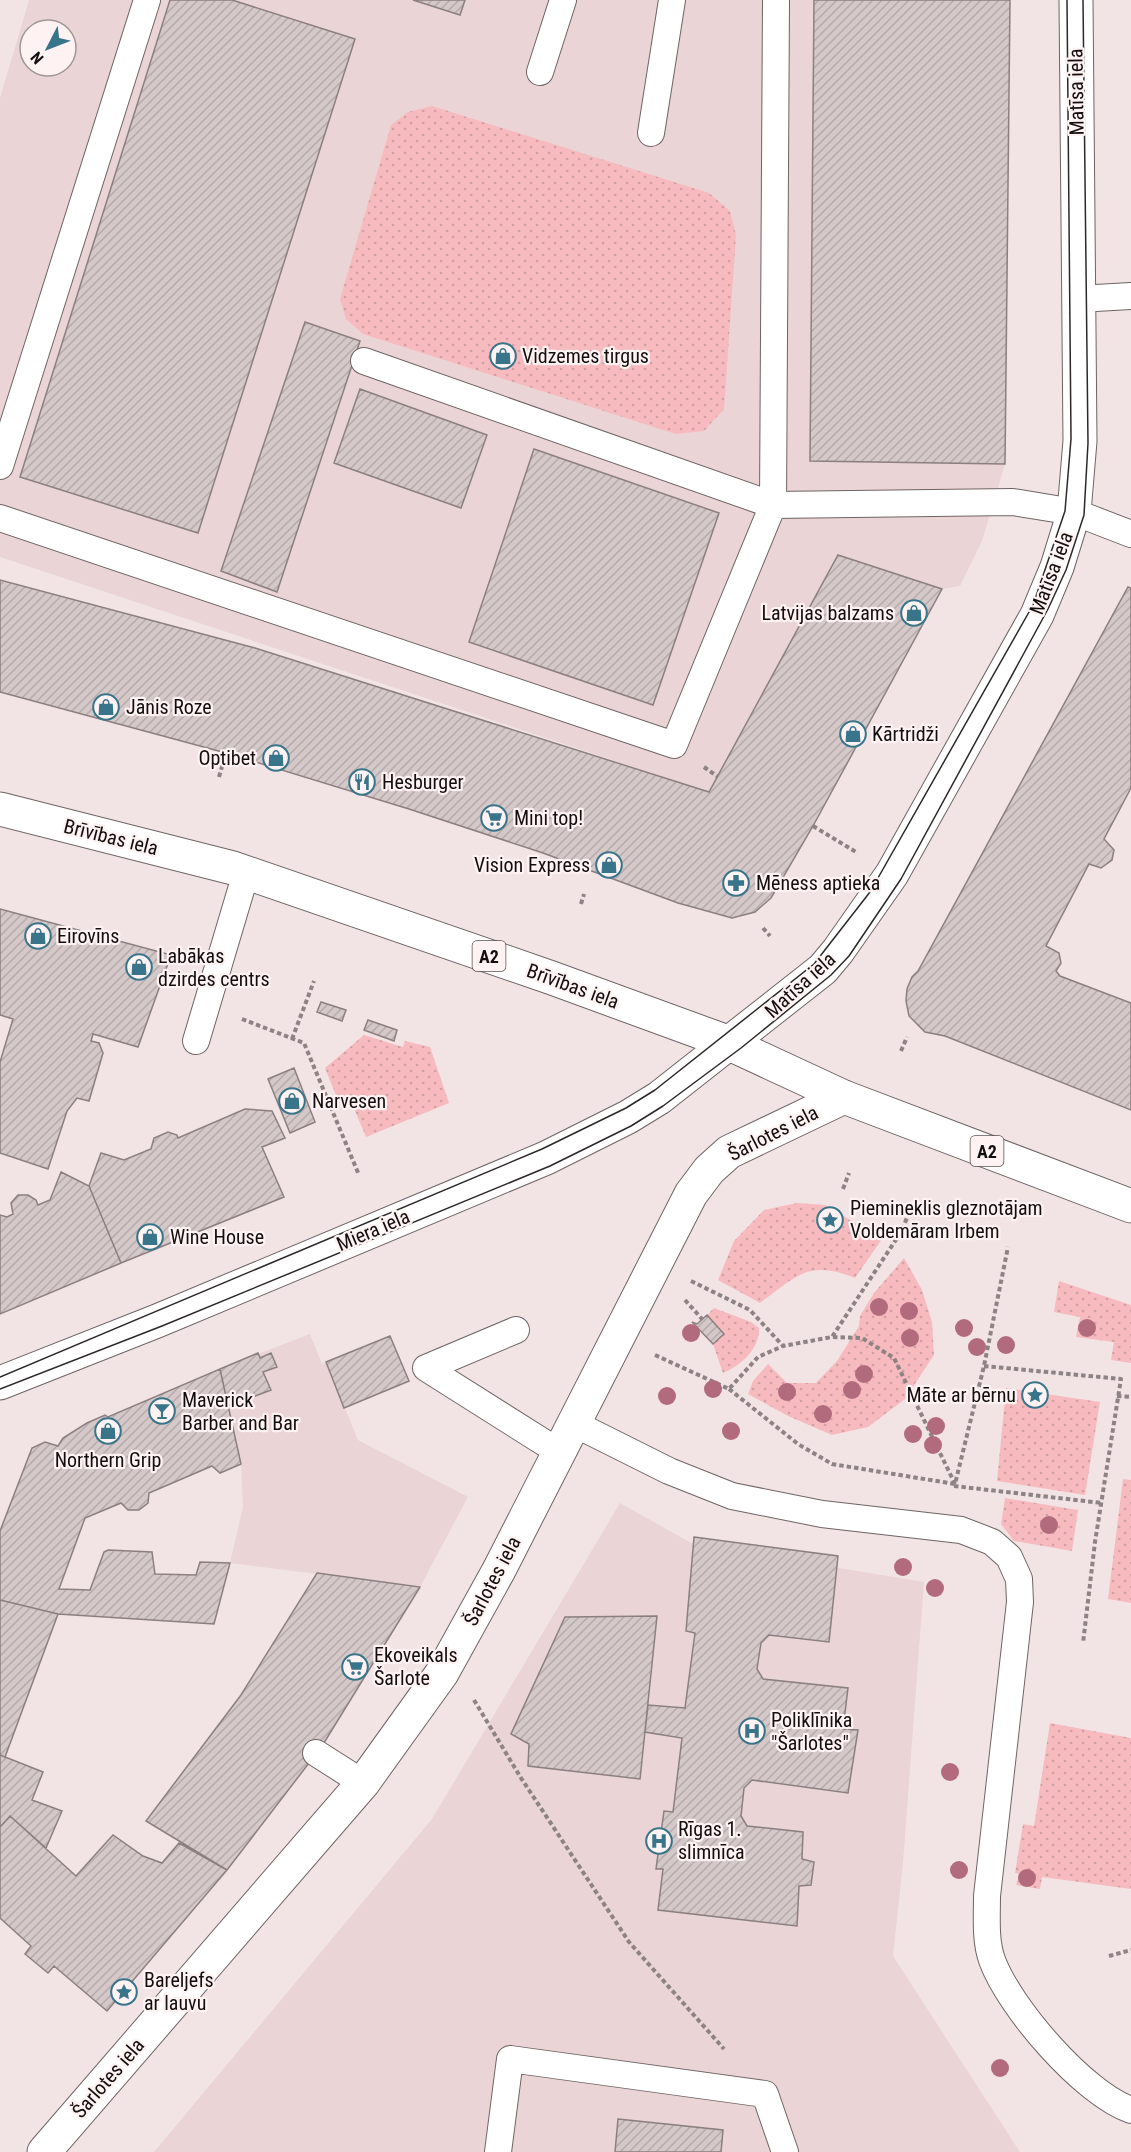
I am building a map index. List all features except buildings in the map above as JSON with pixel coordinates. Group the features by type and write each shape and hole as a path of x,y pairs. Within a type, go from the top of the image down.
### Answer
{"main road":[{"name":"Matīsa iela","path":"730,1044 823,969 892,874 1037,615 1057,567 1074,512 1080,441 1076,0"},
{"name":"Brīvības iela","path":"0,809 246,873 552,978 730,1044 844,1096 1131,1206"},
{"name":"Miera iela","path":"0,1383 546,1158 628,1117 659,1098 730,1044"},
{"name":"Šarlotes iela","path":"44,2152 363,1783 442,1673 499,1570 691,1194 709,1170 729,1152 844,1096"}],"lane":[{"path":"0,466 147,0"},
{"path":"540,72 563,0"},
{"path":"651,134 672,0"},
{"path":"0,518 674,745 773,504 776,0"},
{"path":"1078,299 1131,296"},
{"path":"364,361 773,504 1013,502 1074,512 1131,534"},
{"path":"196,1041 246,873"},
{"path":"516,1330 426,1368 559,1452"},
{"path":"573,1423 669,1471 732,1496 822,1514 950,1528 992,1542 1009,1557 1019,1579 1020,1602 987,1896 987,1926 992,1960 1024,2016 1089,2087 1131,2110"},
{"path":"316,1754 363,1783"},
{"path":"498,2152 510,2059 765,2094 785,2152"}],"path":[{"path":"219,777 226,753"},
{"path":"813,826 892,874"},
{"path":"581,904 584,894"},
{"path":"763,928 770,936"},
{"path":"292,1039 314,981"},
{"path":"207,1005 304,1043 359,1175"},
{"path":"901,1051 907,1037"},
{"path":"843,1189 849,1173"},
{"path":"832,1337 897,1239 909,1213"},
{"path":"950,1528 955,1484 984,1365 1008,1247"},
{"path":"691,1281 750,1310 783,1346"},
{"path":"682,1297 702,1320"},
{"path":"729,1389 758,1357 783,1346 832,1337 862,1338 894,1358 955,1484"},
{"path":"655,1355 729,1389 798,1444 832,1464 955,1484 1102,1503"},
{"path":"984,1365 1121,1379 1083,1643"},
{"path":"1117,1396 1131,1397"},
{"path":"472,1697 521,1778 629,1942 765,2094"},
{"path":"1109,1956 1131,1950"}],"shaded area":[{"name":"Vidzemes tirgus","path":"29,0 1010,0 1005,464 982,541 960,586 942,589 838,555 709,792 0,557 0,98 18,37 18,78 78,78 78,18 24,18"},
{"path":"432,106 709,193 730,211 736,235 724,409 704,431 676,434 363,334 346,319 340,299 391,125 408,112"},
{"path":"364,1035 403,1047 405,1041 430,1047 449,1103 366,1137 351,1101 340,1105 325,1068"},
{"path":"797,1203 825,1205 882,1239 855,1278 826,1270 814,1270 794,1278 760,1303 718,1280 734,1241 764,1210"},
{"path":"904,1258 922,1290 932,1322 934,1355 905,1399 868,1427 832,1435 788,1416 748,1394 753,1381 768,1364 787,1383 816,1383 837,1361 859,1326 860,1316 874,1293"},
{"path":"1059,1281 1131,1305 1131,1363 1111,1360 1114,1342 1076,1337 1080,1317 1054,1312"},
{"path":"714,1308 751,1322 759,1328 753,1349 743,1361 723,1373 713,1344 724,1334 707,1315"},
{"path":"310,1334 322,1364 326,1362 358,1440 468,1497 420,1587 230,1563 243,1507 241,1464 228,1406 224,1367"},
{"path":"1006,1388 1100,1402 1085,1495 997,1481"},
{"path":"1123,1479 1131,1480 1131,1603 1108,1599"},
{"path":"1005,1498 1078,1510 1072,1551 1014,1541 1001,1524"},
{"name":"Rīgas 1. slimnīca","path":"620,1503 693,1544 924,1582 903,1863 893,1956 1020,2152 154,2152 432,1819"},
{"path":"1050,1723 1131,1738 1131,1889 1042,1877 1040,1889 1016,1885 1020,1874 1015,1873 1023,1824 1034,1826"}],"tram line":[{"path":"0,1377 542,1149 626,1108 655,1090 814,964 870,892 1033,605 1065,511 1071,439 1067,0"},
{"path":"0,1389 162,1326 550,1166 631,1126 663,1106 741,1048 831,975 849,956 901,879 1048,609 1066,570 1084,515 1088,443 1083,0"}],"place":[{"name":"Vidzemes tirgus","path":"503,356"},
{"name":"Latvijas balzams","path":"914,613"},
{"name":"Jānis Roze","path":"106,707"},
{"name":"Kārtridži","path":"853,734"},
{"name":"Optibet","path":"276,758"},
{"name":"Hesburger","path":"362,782"},
{"name":"Mini top!","path":"494,818"},
{"name":"Vision Express","path":"609,865"},
{"name":"Mēness aptieka","path":"736,883"},
{"name":"Eirovīns","path":"38,936"},
{"name":"Labākas dzirdes centrs","path":"139,967"},
{"name":"Narvesen","path":"292,1101"},
{"name":"Piemineklis gleznotājam Voldemāram Irbem","path":"830,1220"},
{"name":"Wine House","path":"150,1237"},
{"name":"Māte ar bērnu","path":"1035,1395"},
{"name":"Maverick Barber and Bar","path":"162,1411"},
{"name":"Northern Grip","path":"108,1431"},
{"name":"Ekoveikals Šarlote","path":"355,1667"},
{"name":"Poliklīnika \"Šarlotes\"","path":"752,1731"},
{"name":"Rīgas 1. slimnīca","path":"659,1841"},
{"name":"Bareljefs ar lauvu","path":"124,1992"}]}
